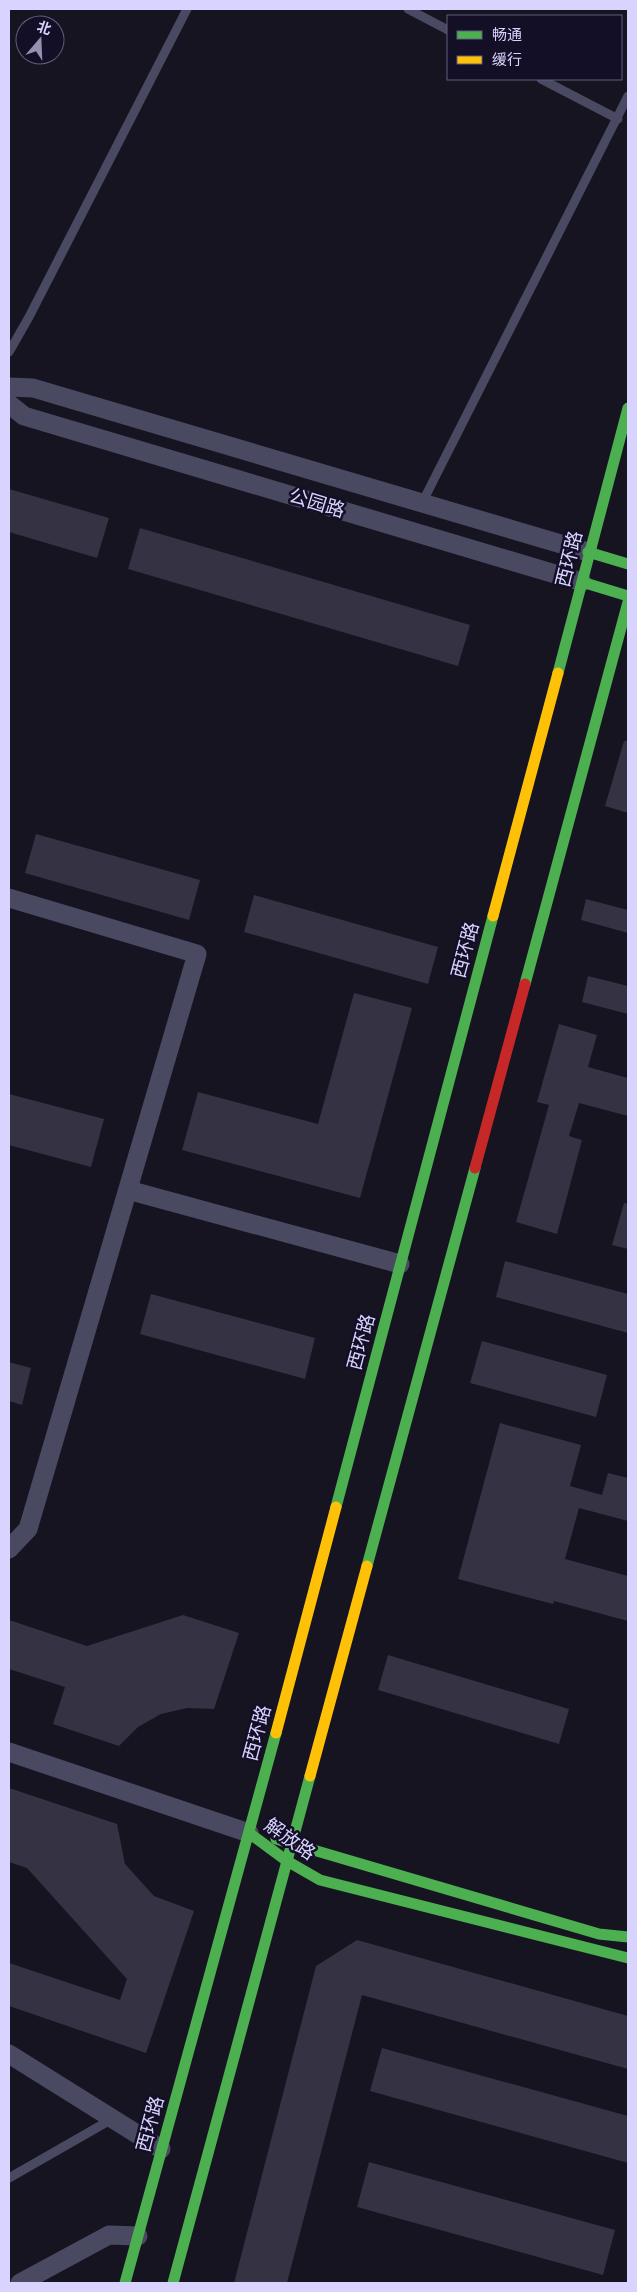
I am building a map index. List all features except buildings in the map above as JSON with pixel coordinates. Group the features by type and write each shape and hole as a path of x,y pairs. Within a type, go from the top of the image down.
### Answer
{"main road":[{"name":"西环路","path":"125,2283 249,1833 582,582 588,552 628,408"},
{"name":"公园路","path":"588,552 628,564"},
{"name":"公园路","path":"582,582 628,596"},
{"path":"173,2283 628,602"},
{"name":"解放路","path":"249,1833 292,1842 599,1934 628,1937"},
{"name":"解放路","path":"249,1833 287,1861 320,1880 619,1958 628,1958"}],"street":[{"name":"公园路","path":"9,387 33,388 588,552"},
{"name":"公园路","path":"9,404 24,416 582,582"},
{"path":"9,898 197,954 28,1529 9,1549"},
{"path":"128,1190 400,1264"},
{"path":"9,1752 249,1833"},
{"path":"9,2054 161,2149"},
{"path":"20,2283 109,2235 138,2236"}],"lane":[{"path":"9,352 29,317 187,9"},
{"path":"408,9 447,29"},
{"path":"543,80 618,119"},
{"path":"422,503 628,96"},
{"path":"9,2178 112,2118"}],"traffic: fast":[{"path":"558,673 628,408"},
{"path":"588,552 628,564"},
{"path":"582,582 628,596"},
{"path":"525,984 628,602"},
{"path":"336,1507 493,916"},
{"path":"367,1566 475,1168"},
{"path":"125,2283 276,1733"},
{"path":"173,2283 310,1776"},
{"path":"249,1833 287,1861 320,1880 628,1958"},
{"path":"276,1839 599,1934 628,1937"}],"traffic: slow":[{"path":"493,916 558,673"},
{"path":"276,1733 336,1507"},
{"path":"310,1776 367,1566"}],"traffic: jam":[{"path":"475,1168 525,984"}]}
